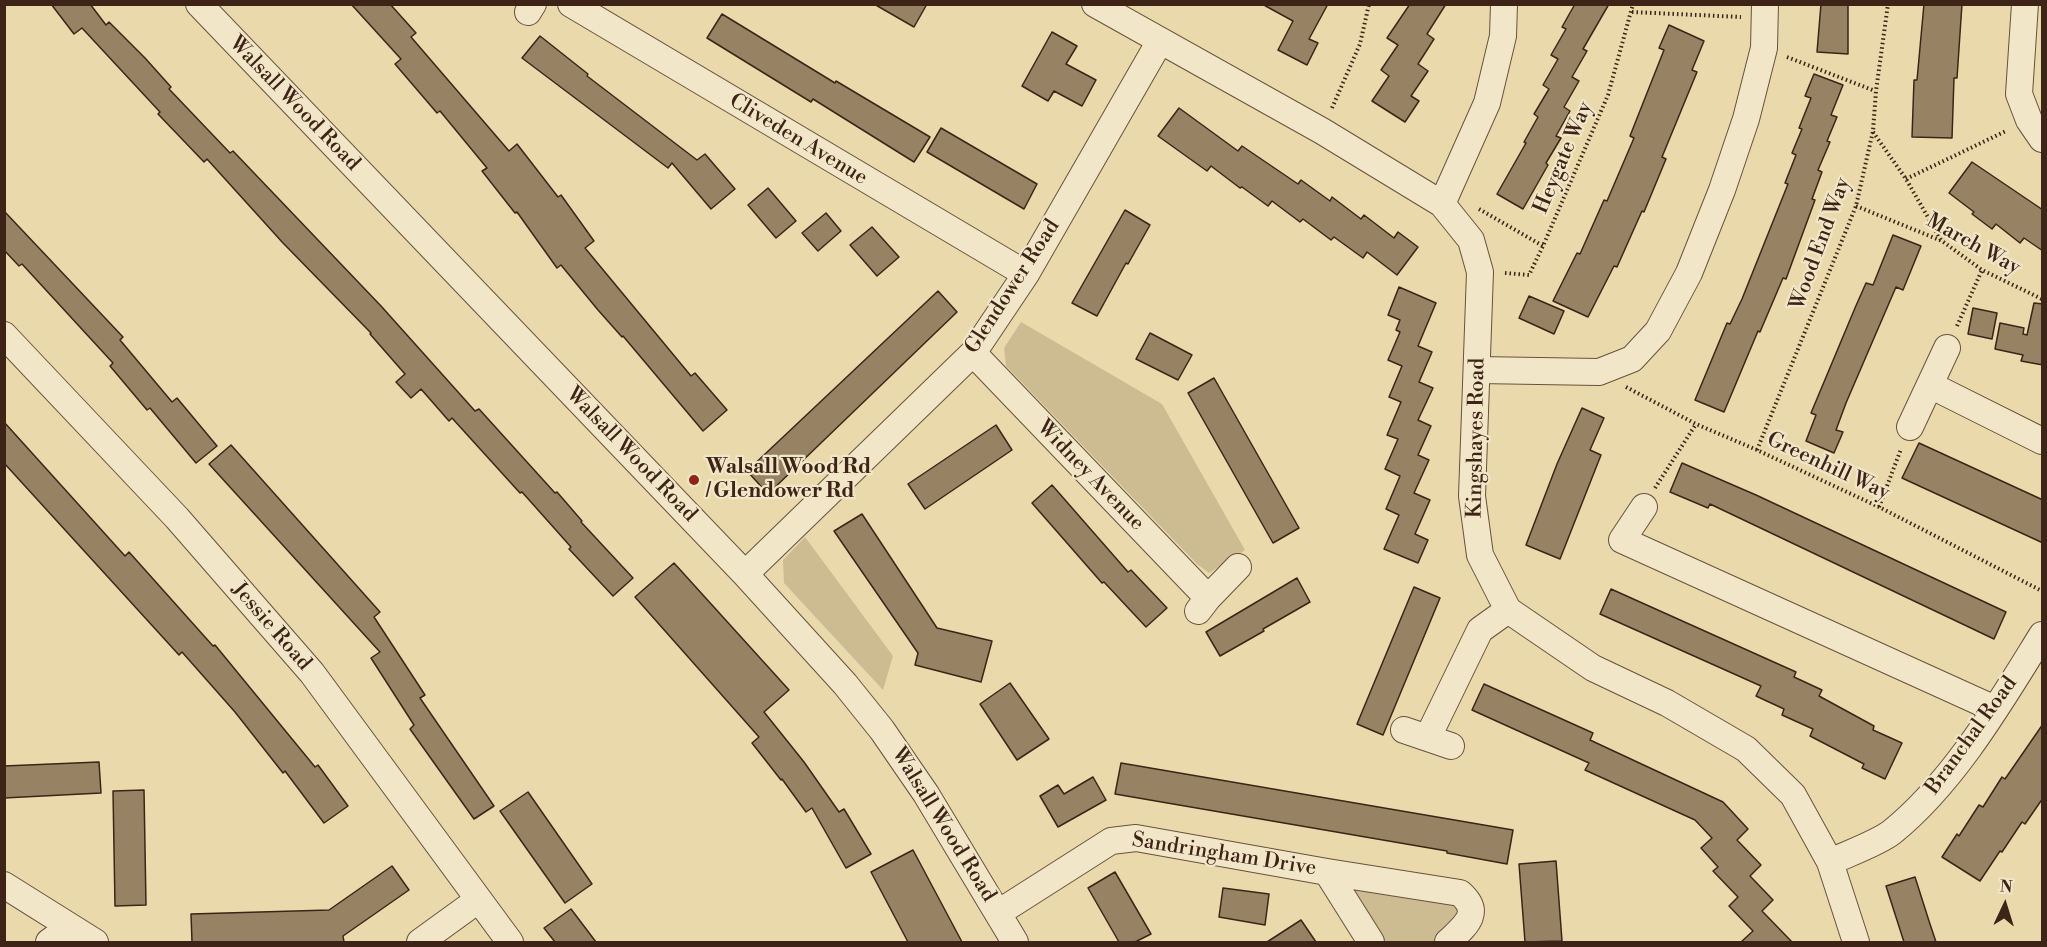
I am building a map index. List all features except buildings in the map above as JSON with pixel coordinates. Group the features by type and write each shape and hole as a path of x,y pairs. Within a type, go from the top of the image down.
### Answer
{"street":[{"name":"Walsall Wood Road","path":"199,4 745,574 845,684 882,730 926,794 1015,942"},
{"name":"Cliveden Avenue","path":"571,4 1026,274"},
{"name":"Kingshayes Road","path":"1095,4 1445,198 1471,240 1480,272 1473,496 1480,555 1508,610 1593,668 1667,703 1746,749 1793,795 1830,862 1856,942"},
{"path":"1445,198 1487,103 1503,36 1504,4"},
{"path":"2025,4 2019,94 2036,130"},
{"path":"1478,370 1599,372 1632,359 1658,332 1689,273 1722,190 1746,119 1764,48 1766,12"},
{"name":"Glendower Road","path":"745,574 973,353 1026,274 1160,41"},
{"name":"Jessie Road","path":"4,335 177,518 312,673 510,942"},
{"path":"1910,427 1947,348"},
{"name":"Widney Avenue","path":"973,353 1203,605 1238,567"},
{"path":"1930,385 2043,441"},
{"path":"1644,507 1622,540 1995,709"},
{"path":"1452,746 1416,734 1480,630 1508,610"},
{"name":"Branchal Road","path":"1830,862 1891,833 1939,787 1995,709 2043,635"},
{"name":"Sandringham Drive","path":"998,914 1111,841 1136,838 1460,893 1471,905 1472,913 1465,926 1448,942"},
{"name":"Sandringham Drive","path":"1327,872 1371,942"},
{"path":"4,885 60,935 95,942"},
{"path":"420,942 478,900"}],"path":[{"path":"1322,131 1360,44 1369,4"},
{"name":"Heygate Way","path":"1480,272 1529,275 1608,94 1633,4"},
{"name":"Wood End Way","path":"1757,450 1856,206 1872,131 1888,4"},
{"path":"1632,12 1766,12"},
{"path":"1764,48 1876,92"},
{"path":"1906,179 2036,130"},
{"path":"1872,131 1906,179 1942,241"},
{"path":"1445,198 1543,246"},
{"name":"March Way","path":"1856,206 1942,241 1982,270 2043,299"},
{"path":"1947,348 1982,270"},
{"name":"Greenhill Way","path":"1599,372 1696,424 1879,507 2043,591"},
{"path":"1644,507 1696,424"},
{"path":"1879,507 1910,427"}],"shaded area":[{"path":"1021,322 1162,404 1245,550 1209,573 1197,564 1006,366 1004,348"},
{"path":"805,537 893,656 883,690 784,583 783,560"},
{"path":"1353,884 1456,900 1458,920 1434,942 1382,942 1350,893"}],"place":[{"name":"Walsall Wood Rd / Glendower Rd","path":"694,480"}]}
